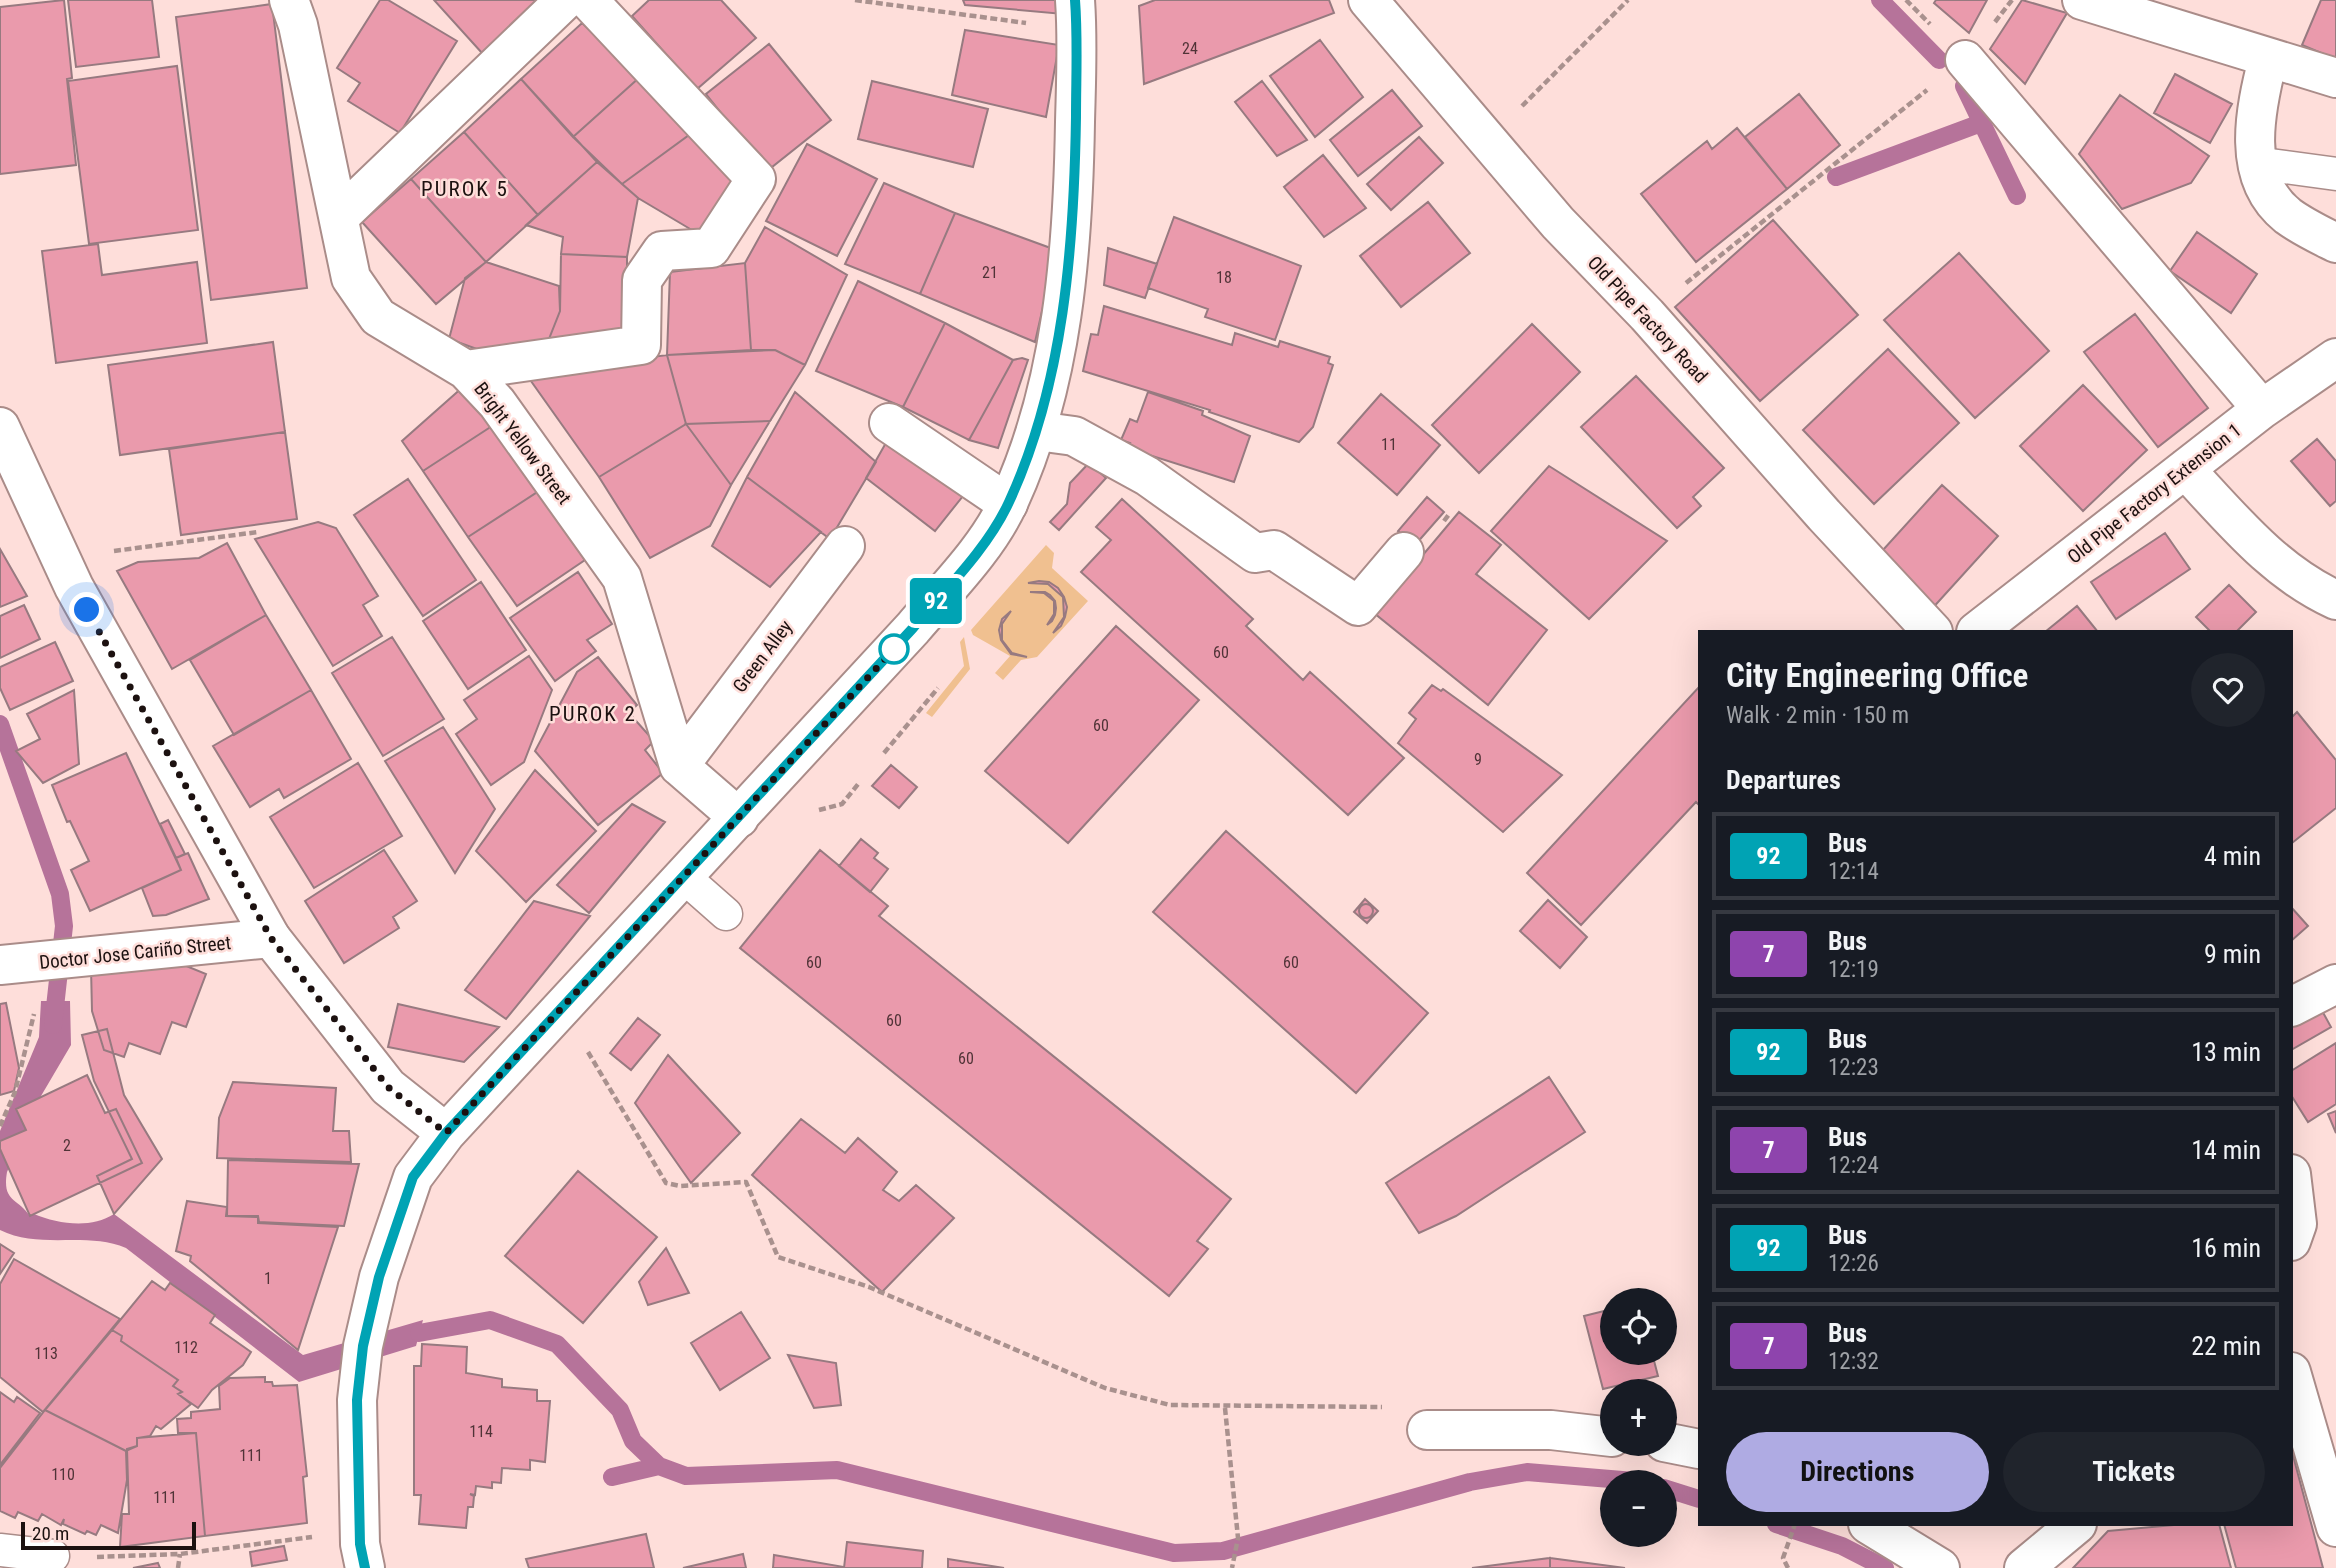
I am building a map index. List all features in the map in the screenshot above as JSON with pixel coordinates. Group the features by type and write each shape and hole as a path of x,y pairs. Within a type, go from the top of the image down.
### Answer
{"street":[{"name":"Bright Yellow Street","path":"289,0 298,25 351,278 378,317 466,370 498,403 622,578 678,766"},
{"path":"339,216 565,0"},
{"path":"466,370 641,345 642,280 662,251 711,248 756,179 588,0"},
{"path":"365,1568 360,1544 357,1400 363,1346 379,1277 413,1177 446,1133 913,628 982,544 1008,504 1037,431 1070,261 1075,165 1075,0"},
{"name":"Old Pipe Factory Road","path":"1368,0 1558,223 1647,315 1824,515 1931,630"},
{"path":"2082,0 2336,78"},
{"path":"2268,59 2257,103 2255,163 2263,187 2287,215 2336,243"},
{"path":"1965,60 2262,409"},
{"name":"Old Pipe Factory Extension 1","path":"1979,630 2262,409 2336,358"},
{"path":"889,423 1008,504"},
{"path":"0,427 74,587 271,938 388,1087 446,1133"},
{"path":"1037,431 1074,436 1147,476 1255,553 1274,550 1358,606 1404,552"},
{"path":"2185,469 2270,558 2313,590 2336,600"},
{"name":"Green Alley","path":"678,766 845,546"},
{"path":"678,766 739,818"},
{"name":"Doctor Jose Cariño Street","path":"0,965 271,938"},
{"path":"2293,1006 2336,984"},
{"path":"2293,1191 2297,1224 2293,1235"},
{"path":"2293,1379 2336,1527"},
{"path":"1427,1430 1551,1430 1600,1436"},
{"path":"1677,1445 1698,1449"},
{"path":"1871,1526 1940,1568"},
{"path":"2024,1568 2075,1526"}],"lane":[{"path":"2255,163 2336,174"},
{"path":"684,877 726,914"},
{"path":"0,1550 53,1556"}],"path":[{"path":"855,0 1036,24"},
{"path":"1516,113 1628,0"},
{"path":"1647,315 1965,60"},
{"path":"109,552 258,532"},
{"path":"884,754 938,688"},
{"path":"818,810 842,804 859,783"},
{"path":"0,1126 15,1092 30,1037"},
{"path":"582,1042 666,1183 680,1186 746,1182 778,1257 869,1287 1105,1388 1170,1405 1225,1408 1382,1407"},
{"path":"1225,1408 1238,1538 1232,1568"},
{"path":"1787,1568 1783,1558 1794,1526"},
{"path":"53,1556 180,1554 316,1537"},
{"path":"178,1568 180,1554"}],"shaded area":[{"path":"1046,545 1054,553 1052,568 1088,601 1037,657 1021,660 1003,680 995,673 1010,656 973,635 971,630"},
{"path":"964,637 970,669 932,717 926,713 964,666 960,642"},
{"path":"41,1001 70,1001 71,1045 41,1096 7,1172 9,1194 30,1216 34,1214 64,1222 85,1223 105,1219 114,1214 303,1355 423,1320 416,1346 299,1382 126,1248 95,1241 31,1239 0,1230 0,1131 39,1037"}],"building":[{"path":"64,0 72,78 67,79 76,165 0,174 0,7"},
{"path":"68,0 152,0 159,57 76,67"},
{"path":"380,0 388,0 457,41 400,133 348,101 360,83 337,68"},
{"path":"434,0 540,0 482,53"},
{"path":"649,0 721,0 756,38 697,89 632,16"},
{"path":"963,0 1063,0 1063,14 965,5"},
{"path":"1155,0 1329,0 1334,13 1144,84 1139,6"},
{"path":"1936,0 1987,0 1969,33 1934,3"},
{"path":"2022,0 2067,13 2025,84 1990,49"},
{"path":"2321,0 2336,0 2336,59 2302,45"},
{"path":"272,4 307,288 211,300 176,17"},
{"path":"582,23 640,77 573,137 521,79"},
{"path":"965,30 1059,45 1046,117 952,95"},
{"path":"1320,40 1363,97 1315,137 1270,76"},
{"path":"769,44 831,120 767,171 706,94"},
{"path":"177,66 198,230 89,244 68,81"},
{"path":"2175,74 2232,104 2210,143 2154,113"},
{"path":"640,77 693,132 622,184 573,137"},
{"path":"521,79 597,162 538,215 464,132"},
{"path":"872,81 988,109 973,167 858,139"},
{"path":"1262,81 1307,140 1277,156 1235,102"},
{"path":"1392,90 1422,126 1358,176 1330,140"},
{"path":"1799,94 1840,145 1787,189 1745,137"},
{"path":"2120,95 2209,156 2191,183 2122,209 2079,154"},
{"path":"1737,128 1787,189 1696,262 1641,194 1707,141 1712,149"},
{"path":"464,132 538,215 486,262 411,179"},
{"path":"693,132 741,181 702,236 638,198 622,184"},
{"path":"1419,137 1443,163 1391,210 1367,184"},
{"path":"807,144 877,179 837,256 766,221"},
{"path":"1323,155 1366,208 1324,237 1284,187"},
{"path":"597,162 638,198 627,257 561,254 563,237 526,225"},
{"path":"411,179 486,262 436,304 362,222"},
{"path":"884,183 955,213 920,294 845,264"},
{"path":"1428,202 1470,253 1401,307 1360,256"},
{"path":"955,213 1056,250 1035,342 920,294"},
{"path":"1174,217 1301,266 1275,340 1205,317 1208,309 1148,288"},
{"path":"1773,220 1858,315 1760,401 1675,307"},
{"path":"765,227 847,275 805,365 775,350 751,350 745,263"},
{"path":"2197,232 2257,274 2231,313 2170,271"},
{"path":"98,244 102,275 197,262 207,343 56,363 42,251"},
{"path":"1108,248 1157,264 1145,298 1104,285"},
{"path":"1959,253 2049,351 1975,418 1884,320"},
{"path":"561,254 627,257 627,336 547,344 560,311"},
{"path":"486,262 559,286 560,311 541,359 502,358 449,339 465,278"},
{"path":"745,263 751,350 667,355 670,272"},
{"path":"858,281 945,323 903,407 816,371"},
{"path":"1104,306 1232,345 1235,333 1278,347 1280,341 1330,357 1328,363 1333,365 1313,427 1299,442 1209,412 1210,410 1083,371 1091,334 1098,335"},
{"path":"2135,314 2208,408 2158,447 2084,352"},
{"path":"945,323 1013,360 969,440 903,407"},
{"path":"1532,324 1580,372 1479,473 1432,425"},
{"path":"273,342 285,432 120,455 108,365"},
{"path":"1888,349 1959,423 1874,504 1803,430"},
{"path":"775,350 805,365 770,421 686,424 667,355"},
{"path":"667,355 686,424 599,477 526,374"},
{"path":"1013,360 1028,360 998,448 969,440"},
{"path":"1636,376 1724,468 1693,497 1701,506 1677,528 1581,427"},
{"path":"2083,385 2147,450 2083,511 2020,446"},
{"path":"464,386 492,426 423,471 402,441"},
{"path":"795,392 876,462 830,539 747,477"},
{"path":"1148,392 1203,411 1202,415 1250,436 1234,482 1127,448 1130,443 1121,440 1130,419 1137,422"},
{"path":"1381,394 1440,445 1397,495 1338,443"},
{"path":"770,421 731,485 686,424"},
{"path":"686,424 731,485 710,526 650,558 599,477"},
{"path":"492,426 539,491 468,537 423,471"},
{"path":"285,432 297,519 181,535 169,449"},
{"path":"891,434 967,491 935,531 866,478"},
{"path":"2317,439 2336,461 2336,501 2330,506 2291,461"},
{"path":"1089,463 1106,478 1059,530 1050,522 1067,504 1070,483"},
{"path":"1549,466 1667,541 1589,619 1491,531"},
{"path":"747,477 821,532 770,587 712,546"},
{"path":"408,479 476,580 423,616 354,515"},
{"path":"1942,485 1998,536 1929,612 1873,561"},
{"path":"539,491 585,560 517,606 468,537"},
{"path":"1427,497 1444,512 1415,545 1398,531"},
{"path":"1122,499 1253,619 1246,626 1303,680 1310,672 1404,758 1348,815 1081,572 1111,540 1096,527"},
{"path":"1459,512 1501,545 1476,574 1547,630 1488,705 1374,613"},
{"path":"318,522 336,528 378,596 363,605 382,636 333,666 255,539"},
{"path":"2165,533 2190,569 2116,619 2091,582"},
{"path":"227,543 266,615 172,669 117,571 138,562 199,558"},
{"path":"0,549 27,596 0,607"},
{"path":"578,572 612,624 587,640 596,651 555,681 510,618"},
{"path":"481,582 526,650 468,689 423,621"},
{"path":"1049,582 1058,588 1064,597 1067,607 1065,617 1061,626 1053,633 1064,617 1063,597 1048,584 1028,583"},
{"path":"2229,585 2256,612 2238,630 2209,630 2196,617"},
{"path":"1030,592 1045,592 1055,601 1055,615 1047,625 1054,614 1054,601 1044,593"},
{"path":"24,605 40,639 0,658 0,616"},
{"path":"2077,606 2096,630 2047,630"},
{"path":"1011,611 1002,624 1002,640 1012,653 1027,657 1011,654 1001,640 999,630 1002,619"},
{"path":"266,615 311,690 234,735 190,660"},
{"path":"1116,626 1199,700 1068,843 985,771"},
{"path":"392,637 444,719 383,756 332,673"},
{"path":"55,642 73,681 10,710 0,688 0,667"},
{"path":"529,656 552,690 524,762 491,785 456,734 477,719 464,700"},
{"path":"598,657 637,705 629,713 654,741 645,750 663,773 598,825 535,751 577,672"},
{"path":"1432,685 1441,691 1443,689 1562,775 1503,832 1398,743 1416,719 1409,713"},
{"path":"1698,688 1698,804 1696,802 1581,925 1527,873"},
{"path":"74,690 79,764 43,783 16,751 40,739 27,714"},
{"path":"311,690 351,759 284,798 279,789 250,807 213,746"},
{"path":"2297,712 2336,760 2336,808 2293,842 2293,716"},
{"path":"443,727 495,809 455,873 385,761"},
{"path":"126,753 181,870 90,911 71,870 89,861 70,821 67,822 52,785"},
{"path":"358,763 402,836 314,888 270,817"},
{"path":"891,765 917,787 899,808 872,786"},
{"path":"535,770 596,831 526,902 476,851"},
{"path":"632,804 665,822 589,913 557,885"},
{"path":"168,820 185,854 176,858 160,824"},
{"path":"1226,831 1428,1013 1356,1093 1153,912"},
{"path":"861,839 878,853 874,858 888,869 870,892 839,866"},
{"path":"384,850 417,901 393,917 399,928 344,963 305,901"},
{"path":"820,850 888,906 879,916 1231,1199 1197,1241 1208,1249 1169,1296 740,948"},
{"path":"188,853 209,899 166,915 153,916 142,888 181,870 176,858"},
{"path":"1365,899 1378,911 1367,923 1354,912"},
{"path":"1548,900 1587,937 1560,968 1520,931"},
{"path":"534,901 590,916 506,1019 465,990"},
{"path":"1366,904 1371,906 1371,916 1366,918 1361,916 1359,911 1361,906"},
{"path":"2293,909 2308,926 2293,939"},
{"path":"179,963 206,974 186,1027 172,1022 160,1054 129,1043 124,1057 104,1050 92,1011 91,968"},
{"path":"2315,998 2331,1027 2293,1049 2293,1011"},
{"path":"6,1003 19,1068 14,1091 0,1095 0,1004"},
{"path":"398,1004 499,1027 464,1062 388,1047"},
{"path":"638,1018 660,1035 631,1070 610,1053"},
{"path":"107,1029 124,1095 162,1159 114,1214 97,1176 132,1159 94,1081 82,1035"},
{"path":"2336,1043 2336,1104 2308,1122 2293,1098 2293,1070"},
{"path":"668,1055 740,1133 691,1183 635,1103"},
{"path":"87,1075 105,1113 116,1109 142,1163 30,1216 0,1149 0,1141 26,1130 16,1109"},
{"path":"1549,1077 1585,1132 1456,1216 1419,1233 1386,1183"},
{"path":"233,1082 336,1088 333,1131 349,1131 351,1162 217,1158 219,1118"},
{"path":"2336,1111 2336,1133 2328,1114"},
{"path":"801,1119 845,1153 858,1138 897,1172 883,1190 899,1201 916,1185 954,1218 882,1292 752,1175"},
{"path":"228,1160 359,1164 344,1226 259,1222 258,1216 227,1216"},
{"path":"578,1171 657,1237 583,1323 505,1256"},
{"path":"187,1201 227,1207 226,1216 258,1217 258,1223 338,1227 298,1350 190,1261 191,1256 176,1251"},
{"path":"0,1244 14,1253 0,1274"},
{"path":"666,1248 689,1293 648,1305 639,1282"},
{"path":"14,1259 120,1319 43,1412 0,1377 0,1284"},
{"path":"152,1281 165,1290 170,1283 215,1315 210,1323 251,1352 243,1365 212,1390 198,1408 178,1394 182,1392 173,1386 178,1380 121,1341 122,1336 112,1330"},
{"path":"741,1312 770,1358 720,1390 691,1343"},
{"path":"1600,1312 1600,1365 1655,1365 1658,1376 1645,1379 1600,1379 1584,1316"},
{"path":"112,1330 122,1336 121,1341 178,1380 173,1386 182,1392 178,1394 191,1404 161,1429 156,1426 150,1436 137,1438 137,1446 126,1451 45,1410"},
{"path":"422,1344 467,1347 466,1373 502,1379 502,1387 537,1390 537,1401 550,1401 545,1462 530,1460 530,1470 502,1468 501,1483 492,1482 492,1488 476,1486 475,1495 470,1494 474,1496 473,1507 468,1507 466,1528 419,1524 421,1495 414,1495 414,1366 421,1366"},
{"path":"788,1355 836,1363 841,1405 814,1408"},
{"path":"265,1377 265,1382 272,1382 273,1386 297,1385 307,1476 303,1477 307,1523 205,1536 196,1433 178,1433 177,1419 191,1418 191,1412 220,1409 219,1386 230,1378"},
{"path":"0,1392 14,1402 17,1397 40,1413 0,1465"},
{"path":"45,1410 126,1451 127,1480 118,1533 101,1525 96,1535 87,1531 85,1534 63,1524 64,1519 61,1525 42,1514 38,1521 18,1512 15,1518 0,1511 0,1468"},
{"path":"196,1433 205,1536 120,1547 122,1514 129,1514 127,1449 137,1446 137,1438"},
{"path":"2293,1456 2323,1568 2236,1568 2225,1526 2293,1526"},
{"path":"2163,1526 2220,1526 2231,1568 2073,1568 2108,1531"},
{"path":"646,1534 654,1568 529,1568 526,1559"},
{"path":"847,1542 923,1551 922,1568 844,1568"},
{"path":"284,1546 287,1560 252,1566 250,1552"},
{"path":"743,1554 746,1568 683,1568"},
{"path":"774,1555 844,1567 844,1568 773,1568"},
{"path":"1550,1558 1625,1568 1550,1568"},
{"path":"1550,1558 1550,1568 1472,1568"},
{"path":"948,1559 1004,1568 948,1568"},
{"path":"158,1563 160,1568 133,1568"}],"waterway":[{"path":"1880,0 1939,60"},
{"path":"1964,86 2017,196"},
{"path":"1836,177 1981,123"},
{"path":"0,724 60,894 64,926 53,1025"},
{"path":"419,1333 490,1320 557,1344 620,1410 633,1441 659,1466 686,1476 837,1470 1174,1553 1223,1551 1470,1482 1527,1472 1600,1478"},
{"path":"612,1477 659,1466"},
{"path":"1677,1492 1698,1499"},
{"path":"1782,1526 1842,1546 1885,1568"}],"bus line":[{"name":"92","path":"365,1568 360,1544 357,1400 363,1346 379,1277 413,1177 446,1133 913,628 982,544 1008,504 1037,431 1070,261 1077,27 1075,0"}],"district":[{"name":"PUROK 5","path":"465,189"},
{"name":"PUROK 2","path":"593,714"}],"route":[{"path":"87,610 271,938 388,1087 446,1133 899,644 894,649"}]}
